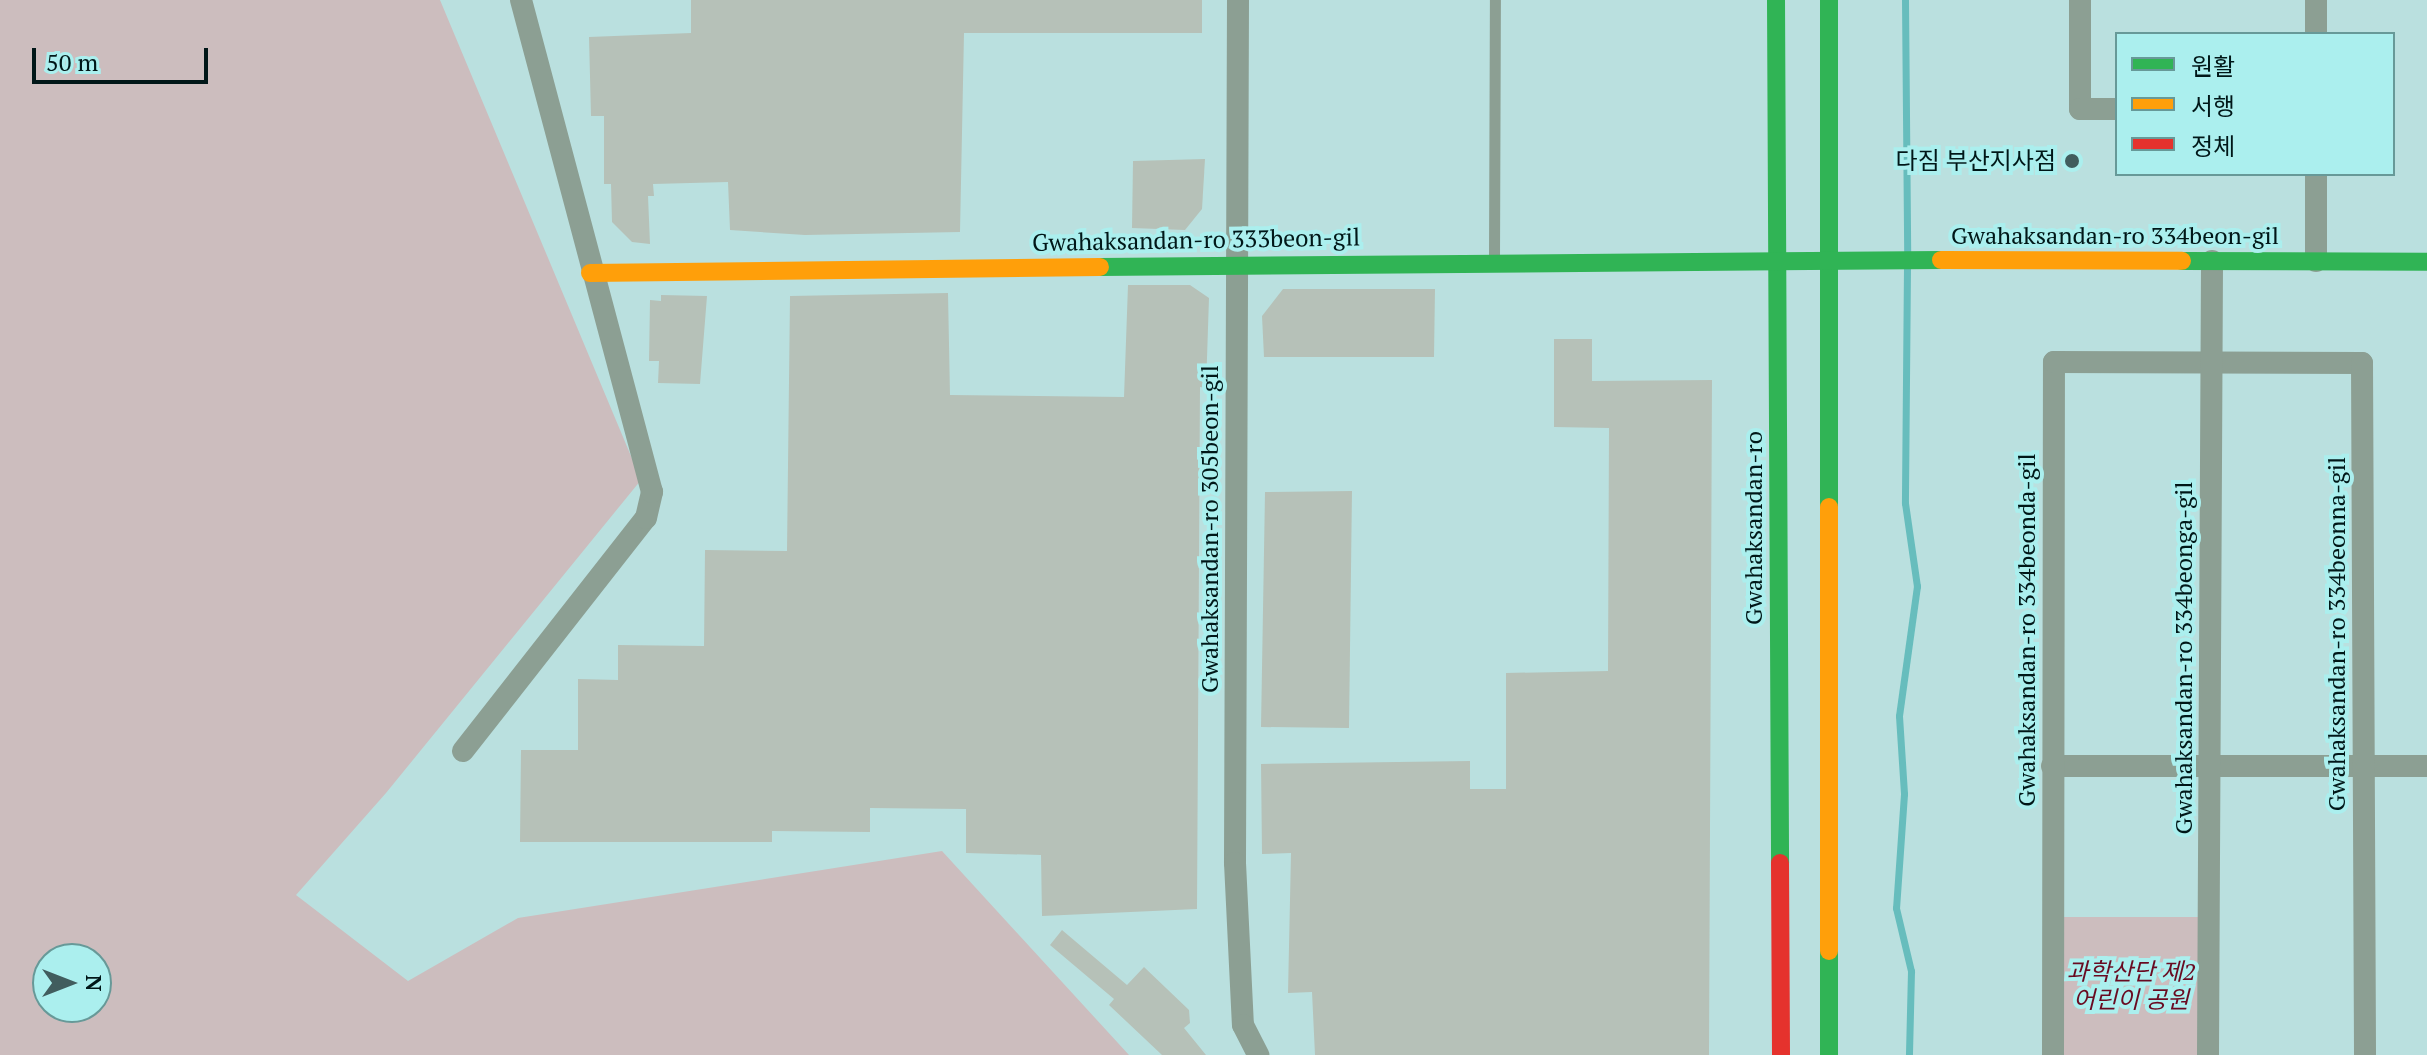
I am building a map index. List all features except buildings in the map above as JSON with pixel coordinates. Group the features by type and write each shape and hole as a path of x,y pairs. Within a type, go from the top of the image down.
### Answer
{"main road":[{"name":"Gwahaksandan-ro","path":"1776,0 1781,1055"},
{"path":"1829,0 1829,1055"},
{"name":"Gwahaksandan-ro 333beon-gil","path":"590,273 1802,259"},
{"name":"Gwahaksandan-ro 334beon-gil","path":"1802,259 2427,262"}],"street":[{"path":"463,751 646,518 652,492 590,273 521,0"},
{"name":"Gwahaksandan-ro 305beon-gil","path":"1238,0 1235,863 1243,1025 1258,1055"},
{"path":"2080,0 2080,109 2115,109"},
{"path":"2316,0 2316,32"},
{"path":"2316,176 2316,261"},
{"name":"Gwahaksandan-ro 334beonga-gil","path":"2208,1055 2212,261"},
{"name":"Gwahaksandan-ro 334beonda-gil","path":"2053,1055 2054,362 2211,362"},
{"name":"Gwahaksandan-ro 334beonna-gil","path":"2211,362 2362,363 2365,1055"},
{"path":"2052,766 2427,766"}],"lane":[{"path":"1494,262 1495,0"}],"green space":[{"path":"0,0 440,0 641,480 386,793 296,895 408,981 518,918 942,851 1129,1055 0,1055"},
{"name":"과학산단 제2 어린이 공원","path":"2054,917 2208,917 2208,1055 2053,1055"}],"waterway":[{"path":"1905,0 1907,254"},
{"path":"1907,266 1905,503 1917,586 1899,716 1904,794 1896,908 1911,971 1909,1055"}],"traffic: fast":[{"path":"1776,0 1780,863"},
{"path":"1829,0 1829,507"},
{"path":"1100,267 1941,260"},
{"path":"2182,261 2427,262"},
{"path":"1829,951 1829,1055"}],"traffic: slow":[{"path":"1941,260 2182,261"},
{"path":"590,273 1100,267"},
{"path":"1829,507 1829,951"}],"traffic: jam":[{"path":"1780,863 1781,1055"}],"place":[{"name":"다짐 부산지사점","path":"2072,161"}]}
